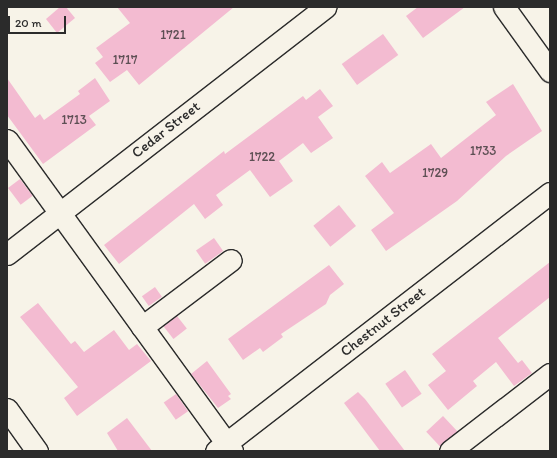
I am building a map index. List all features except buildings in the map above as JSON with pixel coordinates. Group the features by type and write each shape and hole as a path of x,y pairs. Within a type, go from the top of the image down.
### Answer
{"street":[{"name":"Cedar Street","path":"7,254 325,7"},
{"path":"504,7 550,71"},
{"path":"7,140 142,327 225,448"},
{"name":"Chestnut Street","path":"225,448 550,193"},
{"path":"142,327 231,260"},
{"path":"450,451 550,374"},
{"path":"7,409 38,451"}]}
